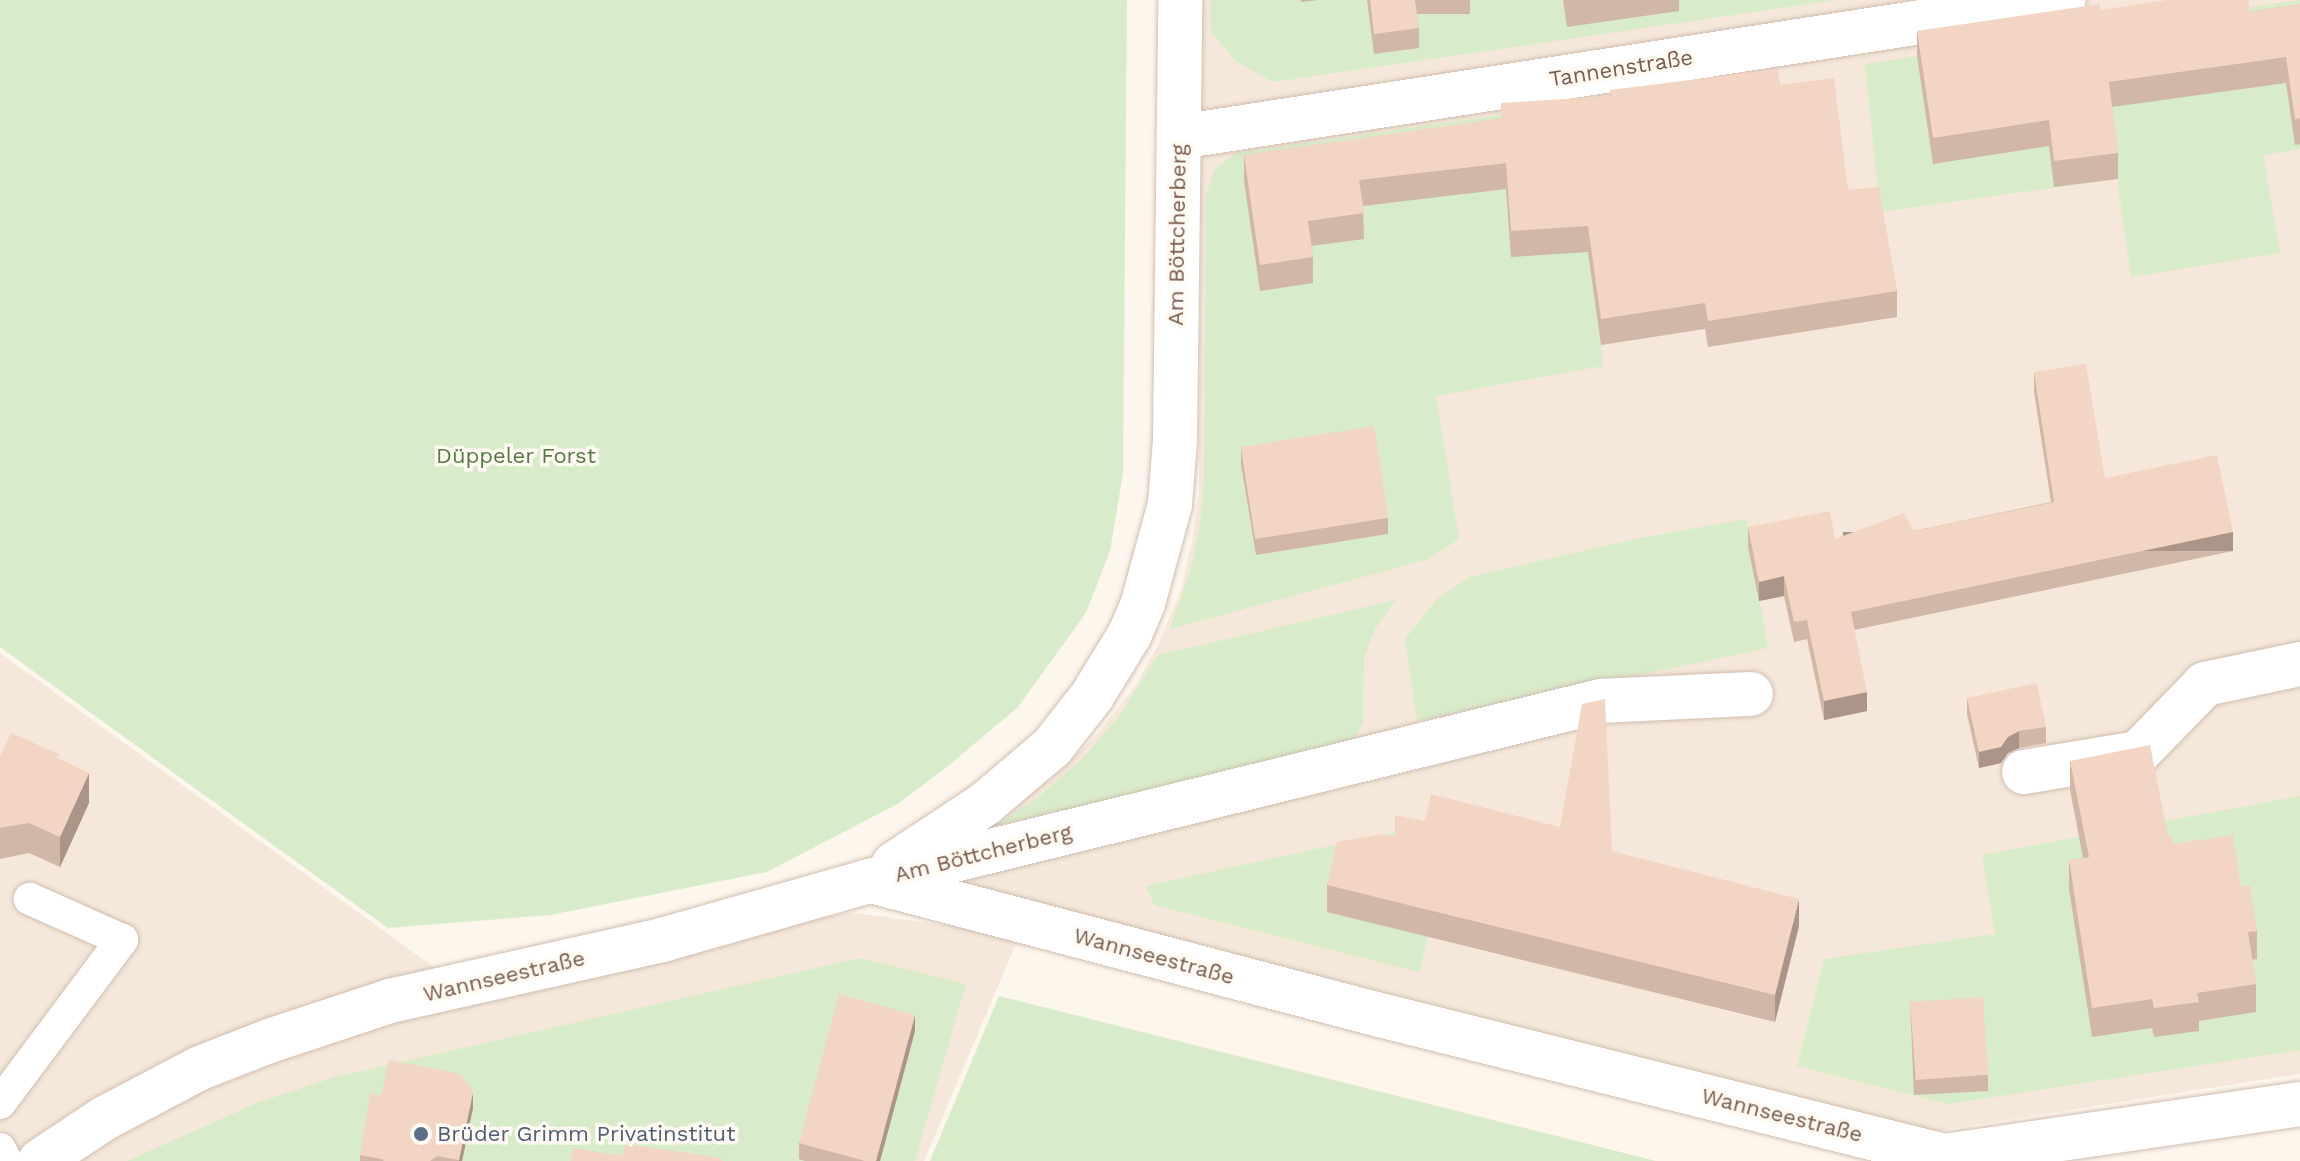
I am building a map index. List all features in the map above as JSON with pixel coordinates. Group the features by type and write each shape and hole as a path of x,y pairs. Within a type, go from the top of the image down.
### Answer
{"street":[{"name":"Am Böttcherberg","path":"869,881 986,803 1052,747 1092,696 1130,634 1143,603 1170,504 1175,440 1180,0"},
{"name":"Tannenstraße","path":"1179,137 2063,0"},
{"path":"2024,772 2138,753 2205,684 2300,664"},
{"name":"Am Böttcherberg","path":"869,881 1601,701 1751,694"},
{"name":"Wannseestraße","path":"40,1161 105,1118 200,1068 327,1021 390,1001 662,940 869,881 1372,1013 1944,1156 2300,1104"}],"lane":[{"path":"0,1103 122,940 30,899"},
{"path":"0,1149 6,1161"}],"shaded area":[{"path":"1202,0 2300,0 2300,1074 1935,1131 963,886 966,832 1000,814 1058,773 1099,732 1136,685 1158,645 1181,590 1199,492"},
{"path":"0,653 435,968 853,913 986,930 1018,939 924,1161 0,1161"}],"green space":[{"name":"Düppeler Forst","path":"0,0 1127,0 1123,473 1110,551 1086,613 1017,708 948,766 899,803 767,872 550,915 388,928 0,647"},
{"path":"1210,0 1836,0 1273,82 1237,62 1210,31"},
{"path":"2300,0 2300,149 2263,155 2280,253 2131,277 2117,179 1880,212 1865,64"},
{"path":"1577,104 1603,366 1436,396 1459,539 1429,559 1170,629 1192,566 1200,522 1204,478 1206,195 1215,169 1236,153"},
{"path":"1746,519 1768,648 1417,721 1405,639 1437,599 1470,577 1635,539"},
{"path":"1396,600 1375,629 1364,658 1363,722 1356,737 1347,743 995,826 1037,798 1081,760 1119,716 1158,655"},
{"path":"2300,796 2300,1050 1948,1104 1797,1066 1824,959 1995,934 1982,855"},
{"path":"1458,818 1419,972 1154,905 1146,886"},
{"path":"860,958 966,984 915,1161 127,1161 257,1103 335,1077"},
{"path":"999,996 1656,1161 930,1161"}],"building":[{"path":"1370,0 1415,0 1419,28 1374,34"},
{"path":"2167,0 2248,0 2250,12 2300,4 2300,118 2295,119 2286,57 2109,82 2118,153 2054,161 2049,120 1933,138 1917,31 2100,4 2100,10"},
{"path":"1778,69 1780,85 1834,78 1848,190 1879,187 1897,291 1708,321 1705,303 1601,319 1588,226 1511,231 1506,163 1359,180 1364,213 1308,221 1313,257 1260,265 1244,155 1501,118 1501,103 1611,96 1610,90"},
{"path":"2086,364 2105,478 2217,455 2233,532 1851,612 1867,692 1824,701 1807,620 1794,622 1784,576 1759,582 1748,527 1830,511 1835,539 1904,513 1914,531 2054,502 2034,372"},
{"path":"1374,426 1389,518 1255,539 1241,447"},
{"path":"2037,683 2046,727 2019,731 2008,737 2001,747 1979,752 1967,698"},
{"path":"1605,699 1612,851 1799,899 1775,995 1327,885 1337,842 1384,834 1395,837 1395,815 1425,821 1431,794 1560,827 1582,704"},
{"path":"11,733 59,754 57,758 89,773 60,837 29,823 0,828 0,756"},
{"path":"2150,745 2168,836 2172,836 2173,844 2233,835 2241,887 2250,885 2257,931 2248,932 2256,984 2197,993 2199,1002 2154,1008 2152,999 2092,1008 2069,860 2089,857 2070,761"},
{"path":"839,994 915,1015 876,1161 865,1161 799,1143"},
{"path":"1983,997 1988,1075 1916,1080 1910,1002"},
{"path":"389,1060 461,1074 473,1092 459,1160 437,1156 430,1161 384,1161 360,1155 370,1093 381,1095"},
{"path":"625,1144 722,1158 722,1161 571,1161 573,1148 622,1156"}],"place":[{"name":"Brüder Grimm Privatinstitut","path":"421,1134"}]}
